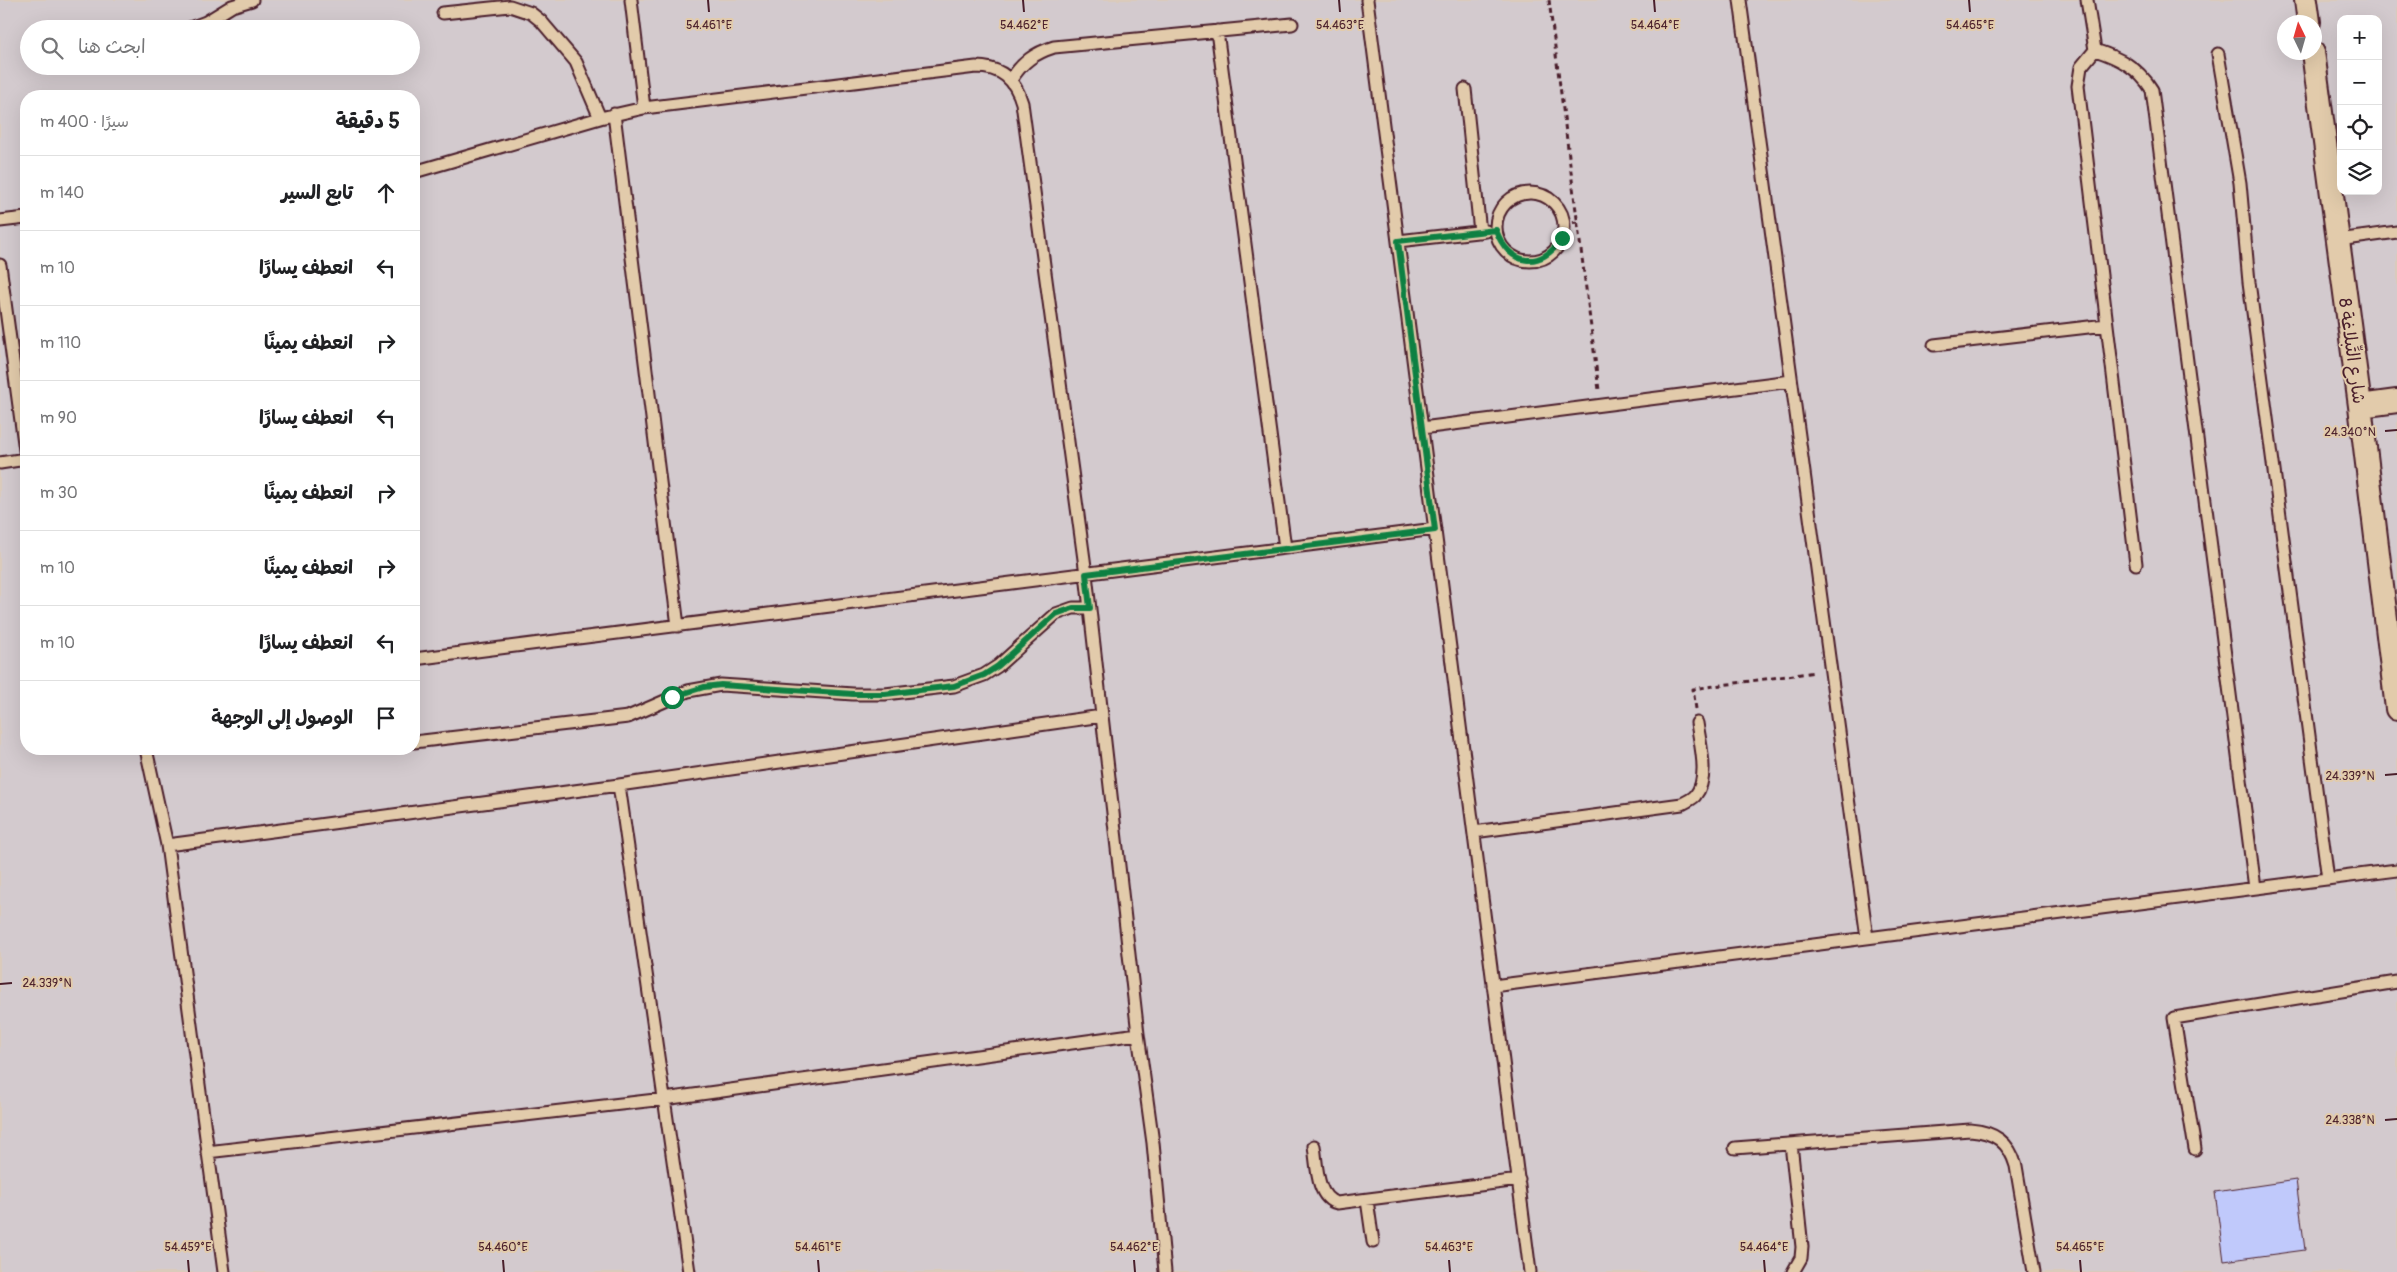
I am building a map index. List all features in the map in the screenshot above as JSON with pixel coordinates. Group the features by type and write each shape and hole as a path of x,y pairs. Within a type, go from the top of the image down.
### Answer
{"street":[{"path":"2306,0 2307,15"},
{"name":"شارع التِّبلاغة 8","path":"2313,60 2360,406 2397,709"},
{"path":"2360,406 2397,402"}],"lane":[{"path":"208,20 223,5 252,0"},
{"path":"631,0 644,108"},
{"path":"1367,0 1530,1272"},
{"path":"1740,0 1867,938"},
{"path":"2087,0 2094,50 2081,67 2078,86 2136,564"},
{"path":"443,13 510,6 531,14 552,33 576,62 600,118"},
{"path":"1011,80 1017,70 1034,55 1054,46 1292,24"},
{"path":"1218,31 1284,548"},
{"path":"2094,50 2117,57 2142,74 2152,90 2255,888"},
{"path":"2218,54 2240,183 2250,282 2328,879"},
{"path":"420,170 614,114 644,108 976,67 995,69 1011,80 1018,90 1022,103 1086,574 1138,1034 1153,1143 1165,1272"},
{"path":"1465,89 1480,232"},
{"path":"614,114 678,626"},
{"path":"1527,193 1535,193 1549,198 1559,209 1564,224 1562,238 1554,251 1541,259 1526,261 1511,255 1501,244 1496,230 1498,215 1506,202 1519,194 1527,193"},
{"path":"0,220 20,218"},
{"path":"1398,241 1496,230"},
{"path":"2338,240 2397,232"},
{"path":"0,265 20,414"},
{"path":"1934,345 2106,325"},
{"path":"1422,428 1792,381"},
{"path":"0,463 20,460"},
{"path":"420,658 1435,530"},
{"path":"420,741 628,717 672,697 704,687 721,685 853,694 885,694 947,687 970,681 998,666 1056,614 1073,608 1090,608"},
{"path":"167,845 619,785 1102,716"},
{"path":"1474,832 1682,804 1695,797 1701,785 1703,774 1697,723"},
{"path":"147,755 167,845 224,1272"},
{"path":"619,785 689,1272"},
{"path":"1493,986 2397,870"},
{"path":"2195,1149 2174,1018 2397,982"},
{"path":"207,1152 664,1099 1138,1034"},
{"path":"1735,1148 1970,1130 1983,1131 1995,1135 2005,1143 2013,1154 2034,1272"},
{"path":"1791,1144 1802,1247 1801,1258 1793,1272"},
{"path":"1314,1146 1322,1190 1327,1199 1337,1203 1519,1180"},
{"path":"1367,1200 1373,1242"}],"path":[{"path":"1549,0 1600,405"},
{"path":"1564,224 1577,222"},
{"path":"1697,723 1693,689 1830,670"}],"shaded area":[{"path":"0,0 2397,0 2397,1272 0,1272"}],"building":[{"path":"2296,1180 2305,1250 2224,1261 2215,1192"}],"route":[{"path":"672,697 688,690 721,685 853,694 885,694 954,686 984,675 1011,657 1056,614 1073,608 1090,608 1086,574 1435,530 1398,241 1496,230 1501,244 1511,255 1526,261 1541,259 1554,251 1562,238"}]}
